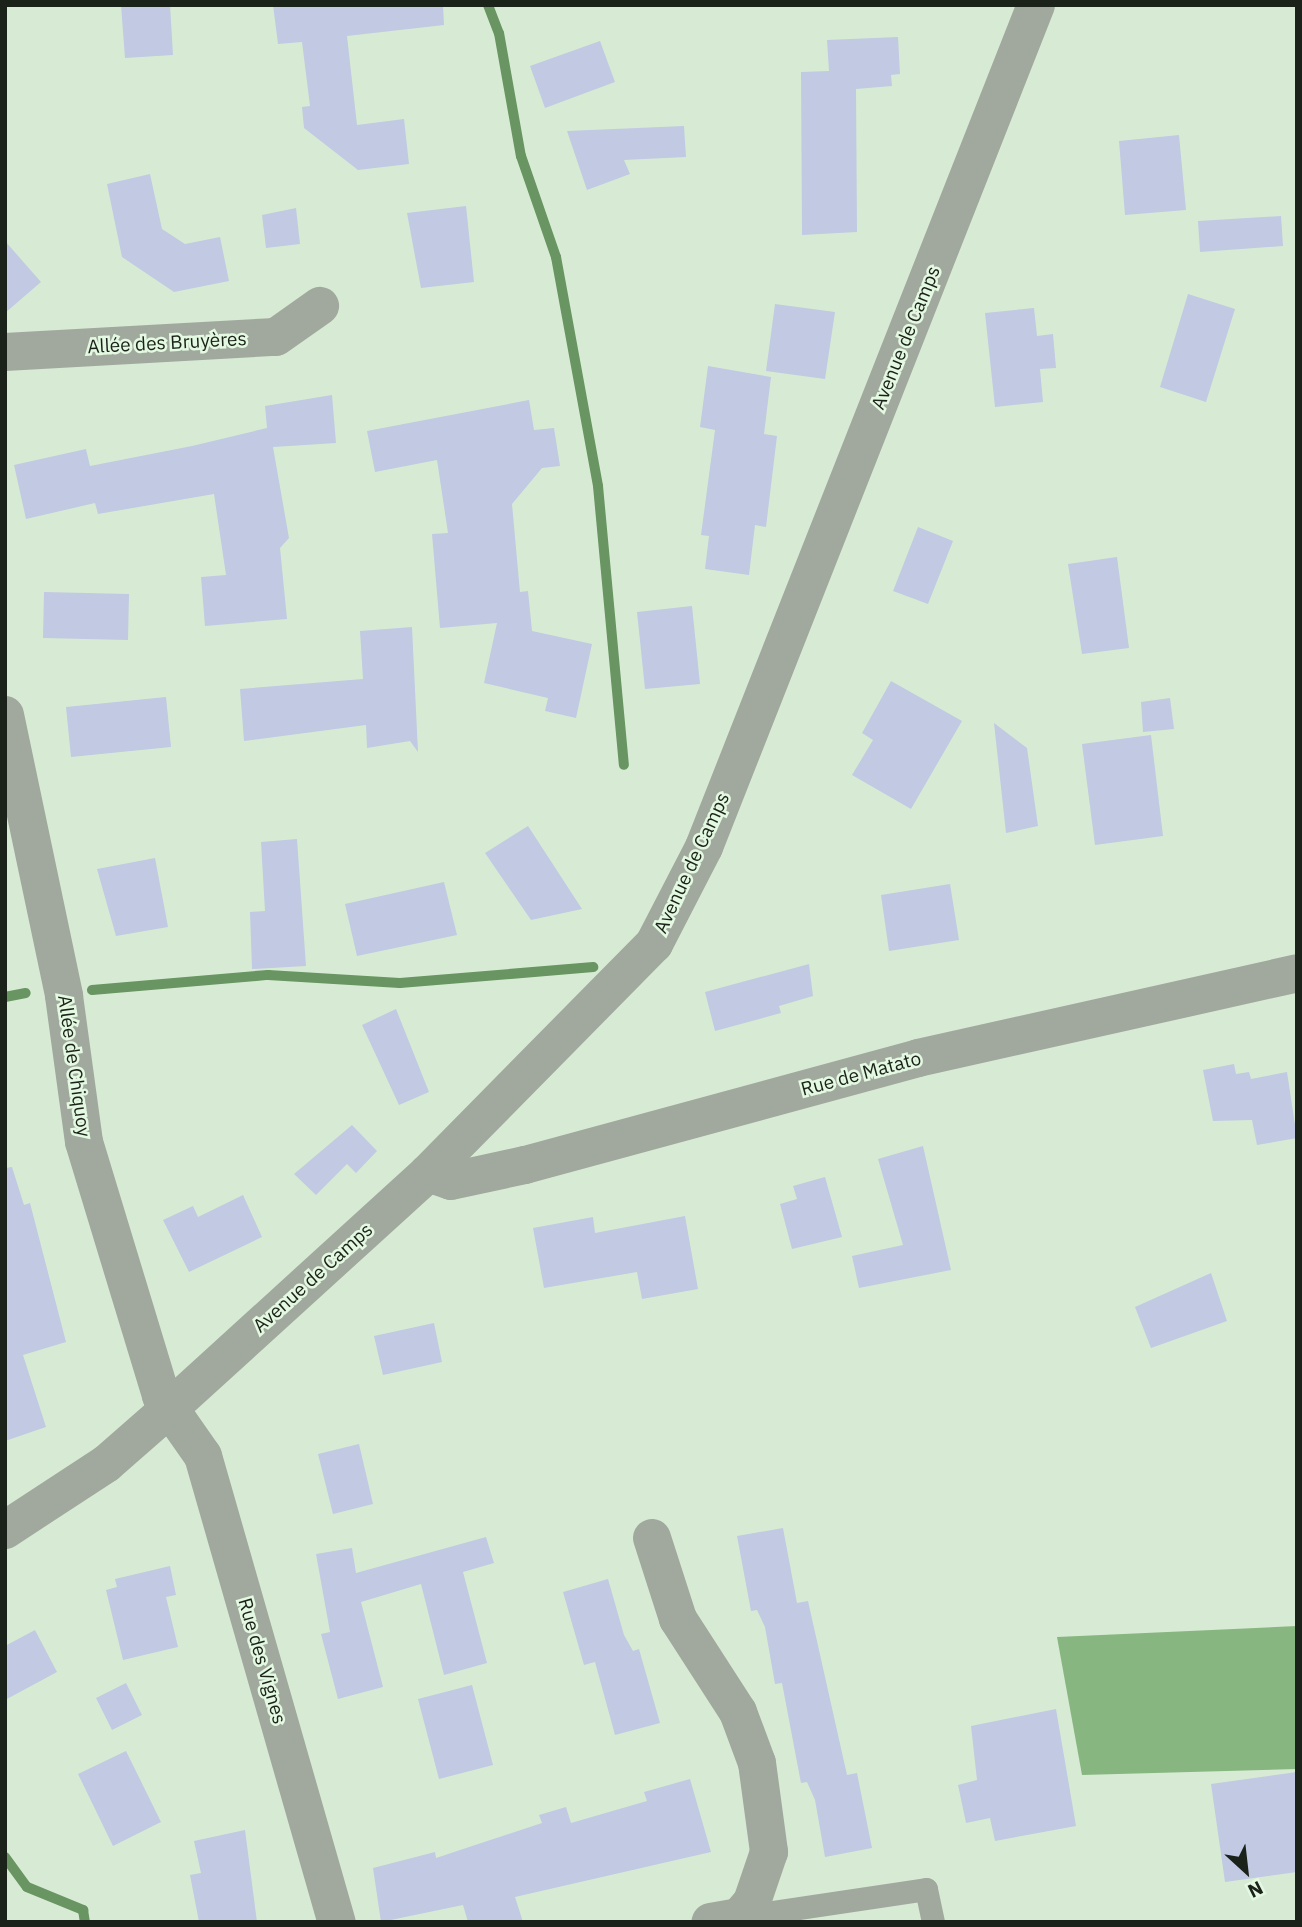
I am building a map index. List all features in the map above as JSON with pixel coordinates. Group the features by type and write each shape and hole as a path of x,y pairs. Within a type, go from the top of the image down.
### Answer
{"street":[{"name":"Avenue de Camps","path":"5,1530 106,1464 170,1408 428,1173 654,944 704,847 1036,5"},
{"name":"Allée des Bruyères","path":"5,352 276,337 320,306"},
{"name":"Allée de Chiquoy","path":"5,715 64,996 84,1142 170,1408"},
{"name":"Rue de Matato","path":"428,1173 452,1181 525,1165 918,1058 1297,973"},
{"name":"Rue des Vignes","path":"170,1408 203,1456 337,1922"},
{"path":"652,1538 678,1619 738,1712 757,1763 769,1852 752,1902 725,1919"}],"lane":[{"path":"725,1919 926,1889 933,1922"}],"green space":[{"path":"1297,1626 1297,1769 1082,1775 1057,1637"}],"building":[{"path":"121,5 170,5 173,55 125,58"},
{"path":"273,5 443,5 444,25 347,36 357,125 404,119 409,164 358,170 304,128 302,107 310,106 302,42 278,44"},
{"path":"898,37 900,74 891,75 892,86 856,89 857,232 802,235 801,72 829,71 827,40"},
{"path":"600,41 615,82 545,108 530,66"},
{"path":"684,126 686,157 624,160 630,174 587,190 567,131"},
{"path":"1179,135 1186,210 1125,215 1119,141"},
{"path":"150,174 162,229 185,244 220,237 229,281 174,292 122,257 107,184"},
{"path":"466,206 474,282 421,288 407,213"},
{"path":"296,208 300,244 266,248 262,215"},
{"path":"1281,216 1283,246 1200,252 1198,221"},
{"path":"5,241 41,282 5,313"},
{"path":"1188,294 1235,309 1206,402 1160,387"},
{"path":"775,304 835,312 825,379 766,371"},
{"path":"1034,308 1037,336 1053,334 1056,368 1040,369 1043,402 995,407 985,313"},
{"path":"708,366 771,377 764,434 777,436 766,527 755,525 749,575 705,569 709,536 701,535 715,430 700,427"},
{"path":"332,395 336,443 273,447 289,538 280,548 287,619 205,626 201,577 226,575 214,494 98,514 95,503 26,519 14,465 86,449 90,466 192,446 267,428 265,406"},
{"path":"529,400 534,430 554,428 560,466 542,468 512,504 520,592 528,591 532,631 592,644 576,718 545,711 548,698 484,683 497,623 440,628 432,534 448,533 437,460 375,472 367,431"},
{"path":"918,527 953,541 928,604 893,591"},
{"path":"1117,557 1129,648 1082,654 1068,564"},
{"path":"44,592 129,594 128,640 43,638"},
{"path":"692,606 700,684 645,689 637,612"},
{"path":"412,627 418,752 410,741 367,748 366,725 244,741 240,689 363,679 360,631"},
{"path":"891,681 962,721 911,809 852,775 873,740 862,733"},
{"path":"166,697 171,747 71,757 66,707"},
{"path":"1170,698 1174,729 1143,732 1141,702"},
{"path":"994,723 1027,748 1038,826 1006,833"},
{"path":"1151,735 1163,836 1095,845 1082,744"},
{"path":"528,826 582,909 531,920 485,853"},
{"path":"297,839 306,966 252,969 250,912 265,911 261,842"},
{"path":"155,858 168,927 116,936 97,869"},
{"path":"444,882 457,935 357,956 345,904"},
{"path":"950,884 959,940 889,951 881,895"},
{"path":"809,964 813,996 779,1006 781,1013 715,1031 705,992"},
{"path":"396,1009 429,1092 399,1105 362,1025"},
{"path":"1234,1064 1236,1074 1249,1072 1251,1079 1287,1072 1297,1138 1257,1145 1252,1120 1213,1121 1203,1070"},
{"path":"352,1125 377,1151 356,1173 347,1164 316,1195 294,1174"},
{"path":"923,1146 951,1270 859,1288 852,1256 903,1245 878,1159"},
{"path":"12,1167 24,1205 30,1203 66,1342 23,1355 46,1427 5,1441 5,1168"},
{"path":"825,1177 842,1237 792,1249 780,1204 797,1199 793,1186"},
{"path":"243,1195 262,1237 189,1272 163,1220 193,1206 198,1217"},
{"path":"685,1216 698,1289 642,1299 637,1272 544,1288 533,1228 593,1217 595,1233"},
{"path":"1211,1273 1227,1321 1151,1348 1135,1307"},
{"path":"434,1323 442,1362 383,1375 374,1336"},
{"path":"359,1444 373,1504 333,1514 318,1454"},
{"path":"783,1528 797,1603 808,1601 847,1775 857,1773 872,1848 825,1857 815,1800 807,1782 801,1783 782,1683 775,1684 765,1627 757,1610 751,1611 737,1536"},
{"path":"486,1537 494,1563 463,1572 487,1663 444,1675 421,1584 361,1602 383,1687 338,1699 321,1634 330,1632 316,1554 352,1548 356,1573"},
{"path":"170,1566 176,1595 166,1597 178,1647 123,1660 106,1590 117,1587 115,1579"},
{"path":"608,1579 624,1635 633,1651 639,1649 660,1723 615,1735 595,1662 584,1665 563,1592"},
{"path":"35,1630 57,1672 5,1700 5,1646"},
{"path":"126,1683 142,1715 112,1730 96,1698"},
{"path":"472,1685 493,1765 439,1779 418,1699"},
{"path":"1056,1709 1076,1826 995,1841 990,1818 966,1823 958,1785 977,1780 971,1726"},
{"path":"126,1751 161,1822 113,1846 78,1774"},
{"path":"1297,1772 1297,1872 1225,1882 1211,1784"},
{"path":"690,1779 711,1852 515,1897 523,1922 468,1922 463,1905 381,1922 373,1868 435,1852 436,1858 542,1823 539,1815 566,1807 571,1823 647,1801 644,1792"},
{"path":"245,1830 257,1922 199,1922 190,1875 201,1873 194,1841"}],"waterway":[{"path":"488,5 499,33 521,156 556,257 598,486 624,765"},
{"path":"92,990 268,975 400,983 593,967"},
{"path":"5,997 26,993"},
{"path":"5,1857 27,1887 83,1910 85,1922"}]}
